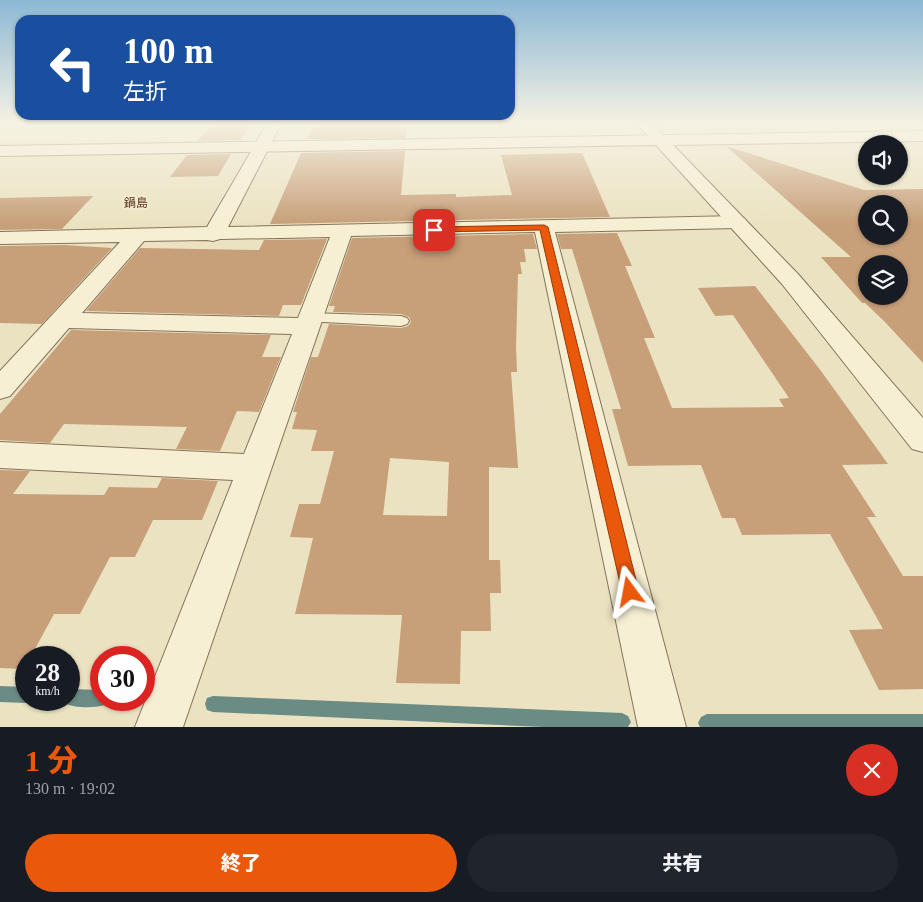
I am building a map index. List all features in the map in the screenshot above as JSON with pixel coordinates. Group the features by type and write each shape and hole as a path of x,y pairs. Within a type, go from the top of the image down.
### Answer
{"street":[{"path":"213,235 253,158"},
{"path":"676,158 790,279 923,440"},
{"path":"0,238 213,235 736,222"},
{"path":"544,227 662,727"},
{"path":"159,727 342,232"},
{"path":"0,389 137,236"},
{"path":"62,320 309,322"},
{"path":"0,455 255,468"}],"lane":[{"path":"309,322 401,322"}],"building":[{"path":"185,158 229,158 218,176 170,177"},
{"path":"299,158 404,158 401,195 456,194 456,197 512,195 502,158 584,158 610,217 270,224"},
{"path":"739,158 763,158 864,190 923,189 923,363 867,305 908,305 908,255 858,255 858,299 821,257 851,257"},
{"path":"93,196 62,229 0,230 0,198"},
{"path":"617,233 632,266 625,266 655,338 644,338 672,408 784,407 779,399 789,398 733,315 715,316 698,288 755,286 821,371 888,464 842,465 876,517 867,517 903,576 923,576 923,689 879,690 849,630 883,629 830,534 742,535 735,518 722,518 701,465 628,466 612,409 621,409 572,249 561,249 557,234"},
{"path":"533,234 537,249 524,249 526,262 520,262 522,274 518,274 517,372 511,372 518,468 489,467 489,560 500,560 501,593 490,593 491,631 461,631 460,684 396,683 402,615 295,614 313,538 290,537 299,504 320,504 334,451 311,451 317,430 292,429 297,412 293,412 311,357 318,357 329,324 401,328 408,326 411,322 409,317 401,314 333,312 335,306 329,306 352,238","holes":["390,458 449,462 447,516 383,515"]},
{"path":"327,239 301,305 283,305 279,316 86,311 140,248 259,250 264,240"},
{"path":"65,245 112,248 42,324 0,323 0,246"},
{"path":"71,330 271,335 262,357 281,357 259,412 237,411 220,451 176,449 187,427 64,424 50,443 0,440 0,414"},
{"path":"0,470 30,471 13,494 104,495 109,487 157,488 162,478 218,481 202,520 153,520 135,557 110,557 80,614 54,614 37,646 15,646 15,669 0,668"}],"waterway":[{"path":"0,694 15,695"},
{"path":"80,697 90,698"},
{"path":"213,704 622,722"},
{"path":"707,723 923,723"}],"district":[{"name":"鍋島","path":"136,203"}],"route":[{"path":"434,230 544,227 630,592"}]}
